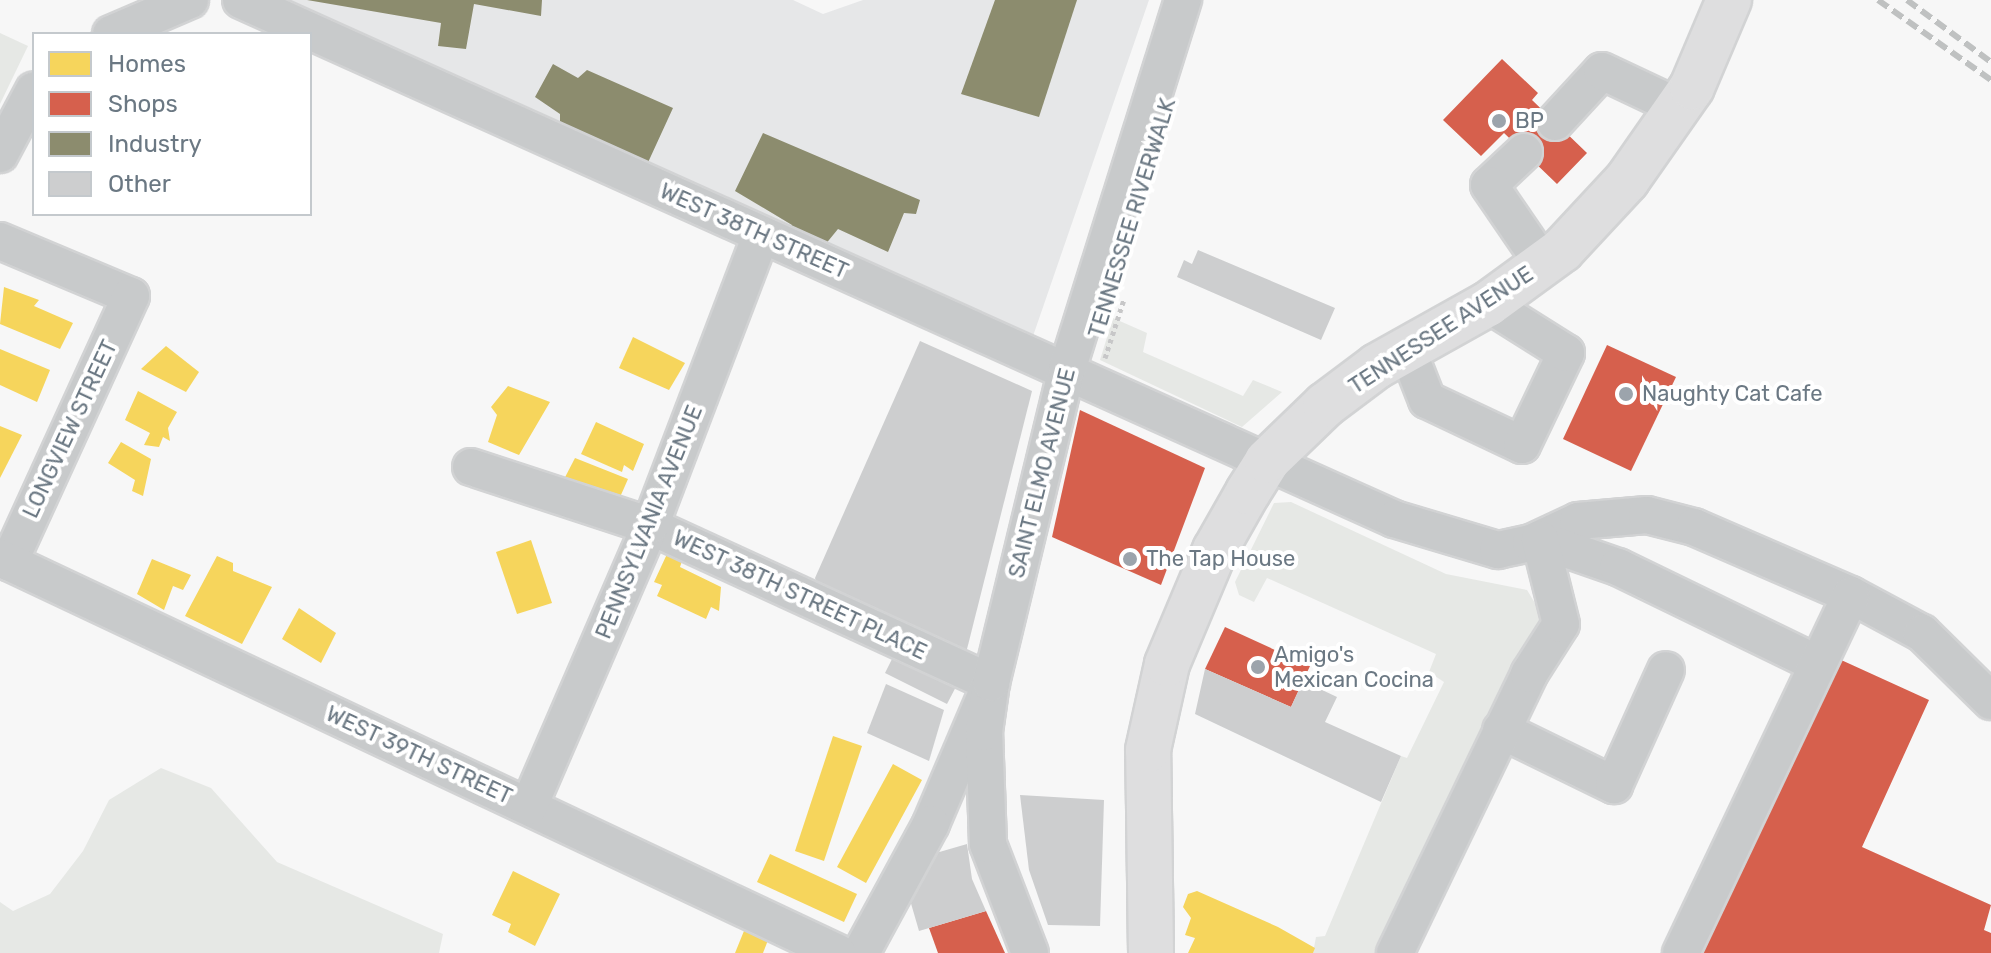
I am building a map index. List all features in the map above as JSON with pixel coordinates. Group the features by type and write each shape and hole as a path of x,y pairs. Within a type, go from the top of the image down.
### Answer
{"main road":[{"name":"TENNESSEE AVENUE","path":"1151,953 1146,758 1167,664 1215,550 1267,461 1325,405 1407,349 1488,304 1543,264 1627,180 1678,107 1729,0"}],"street":[{"path":"116,32 190,0"},
{"name":"WEST 38TH STREET","path":"241,0 312,32"},
{"name":"SAINT ELMO AVENUE","path":"1030,953 988,844 984,732 991,683 1183,0"},
{"name":"WEST 38TH STREET","path":"312,32 1394,519 1470,545 1498,550 1540,540 1578,521 1647,515 1694,527 1851,595 1922,633 1991,701"},
{"path":"1555,122 1602,71 1678,107"},
{"path":"0,154 32,94"},
{"path":"1524,152 1489,185 1543,264"},
{"name":"PENNSYLVANIA AVENUE","path":"529,806 650,526 761,235"},
{"name":"LONGVIEW STREET","path":"0,241 131,296 4,560"},
{"path":"1407,349 1427,400 1522,445 1566,353 1488,304"},
{"name":"WEST 38TH STREET PLACE","path":"471,467 650,526 991,683"},
{"path":"1540,540 1618,567 1818,664"},
{"path":"1395,953 1501,730 1561,624 1540,540"},
{"name":"WEST 39TH STREET","path":"4,560 838,953"},
{"path":"1681,953 1851,595"},
{"path":"1501,730 1614,785 1666,670"},
{"path":"861,953 931,824 991,683"}],"path":[{"name":"TENNESSEE RIVERWALK","path":"1078,376 1105,358 1128,285"}],"shaded area":[{"path":"279,0 793,0 823,14 863,0 1149,0 1032,339"},
{"path":"0,33 28,46 0,104"},
{"path":"1113,318 1147,333 1143,352 1243,396 1253,380 1282,392 1242,427 1100,360"},
{"path":"1291,502 1446,574 1527,590 1538,608 1545,606 1545,621 1529,651 1512,667 1380,953 1313,953 1316,937 1325,936 1401,756 1407,758 1444,682 1429,672 1436,654 1267,578 1254,602 1239,595 1235,582 1274,503"},
{"path":"161,768 211,788 277,862 443,934 439,953 0,953 0,902 13,911 50,894 83,851 109,800"}],"building: Homes":[{"path":"4,287 39,300 34,306 73,323 60,349 0,324"},
{"path":"633,337 685,363 669,390 619,368"},
{"path":"166,346 199,372 186,392 141,369"},
{"path":"0,349 50,370 37,402 0,385"},
{"path":"508,386 550,402 519,455 488,442 497,415 491,407"},
{"path":"138,391 177,412 168,428 170,441 163,437 159,447 144,445 150,433 125,420"},
{"path":"596,422 644,444 633,471 624,465 622,472 581,454"},
{"path":"0,426 22,435 0,478"},
{"path":"121,442 151,459 143,496 132,491 135,480 108,463"},
{"path":"575,458 628,479 617,504 561,485"},
{"path":"531,540 552,603 517,614 496,552"},
{"path":"667,554 682,561 680,567 721,587 719,611 711,607 706,619 657,596 662,585 654,582"},
{"path":"217,556 233,563 233,571 272,587 242,644 185,616"},
{"path":"152,559 191,575 183,590 173,586 164,610 137,594"},
{"path":"299,608 336,633 321,663 282,639"},
{"path":"833,736 862,746 824,861 795,851"},
{"path":"893,764 922,780 866,883 837,867"},
{"path":"770,854 857,894 844,922 757,882"},
{"path":"513,871 560,894 535,946 508,932 511,924 492,915"},
{"path":"1197,891 1278,927 1315,948 1313,953 1188,953 1195,938 1185,935 1191,918 1183,907 1188,894"},
{"path":"746,926 770,935 763,953 735,953"}],"building: Shops":[{"name":"BP","path":"1502,59 1538,93 1532,100 1587,153 1557,184 1504,133 1481,156 1443,120"},
{"path":"1607,345 1676,377 1631,471 1563,439"},
{"path":"1080,410 1205,468 1161,585 1052,537"},
{"name":"Amigo's Mexican Cocina","path":"1225,627 1310,666 1291,707 1205,669"},
{"path":"1839,659 1929,700 1862,847 1991,905 1984,930 1991,933 1991,953 1693,953 1734,862 1744,867"},
{"path":"986,911 1005,953 938,953 929,928"}],"building: Industry":[{"path":"307,0 542,0 541,16 474,4 466,49 438,46 441,23"},
{"path":"995,0 1077,0 1039,117 961,94"},
{"path":"553,64 578,78 587,70 673,108 645,169 560,126 560,114 535,97"},
{"path":"763,133 920,200 916,214 904,213 888,252 838,229 820,251 787,236 792,225 735,191"}],"building: Other":[{"path":"1198,250 1335,308 1321,340 1177,277 1184,260 1192,264"},
{"path":"920,341 1032,391 964,661 819,590 815,578"},
{"path":"898,647 960,679 947,704 885,673"},
{"path":"1205,669 1291,707 1303,681 1337,697 1325,722 1401,756 1381,802 1195,714"},
{"path":"886,684 944,710 929,761 867,733"},
{"path":"1020,795 1104,800 1100,926 1048,925 1029,870"},
{"path":"967,844 972,879 986,911 919,931 910,900 936,853"}],"railway":[{"path":"1878,0 1991,80"},
{"path":"1907,0 1991,62"}],"place":[{"name":"BP","path":"1499,121"},
{"name":"Naughty Cat Cafe","path":"1626,394"},
{"name":"The Tap House","path":"1130,559"},
{"name":"Amigo's Mexican Cocina","path":"1258,667"}]}
